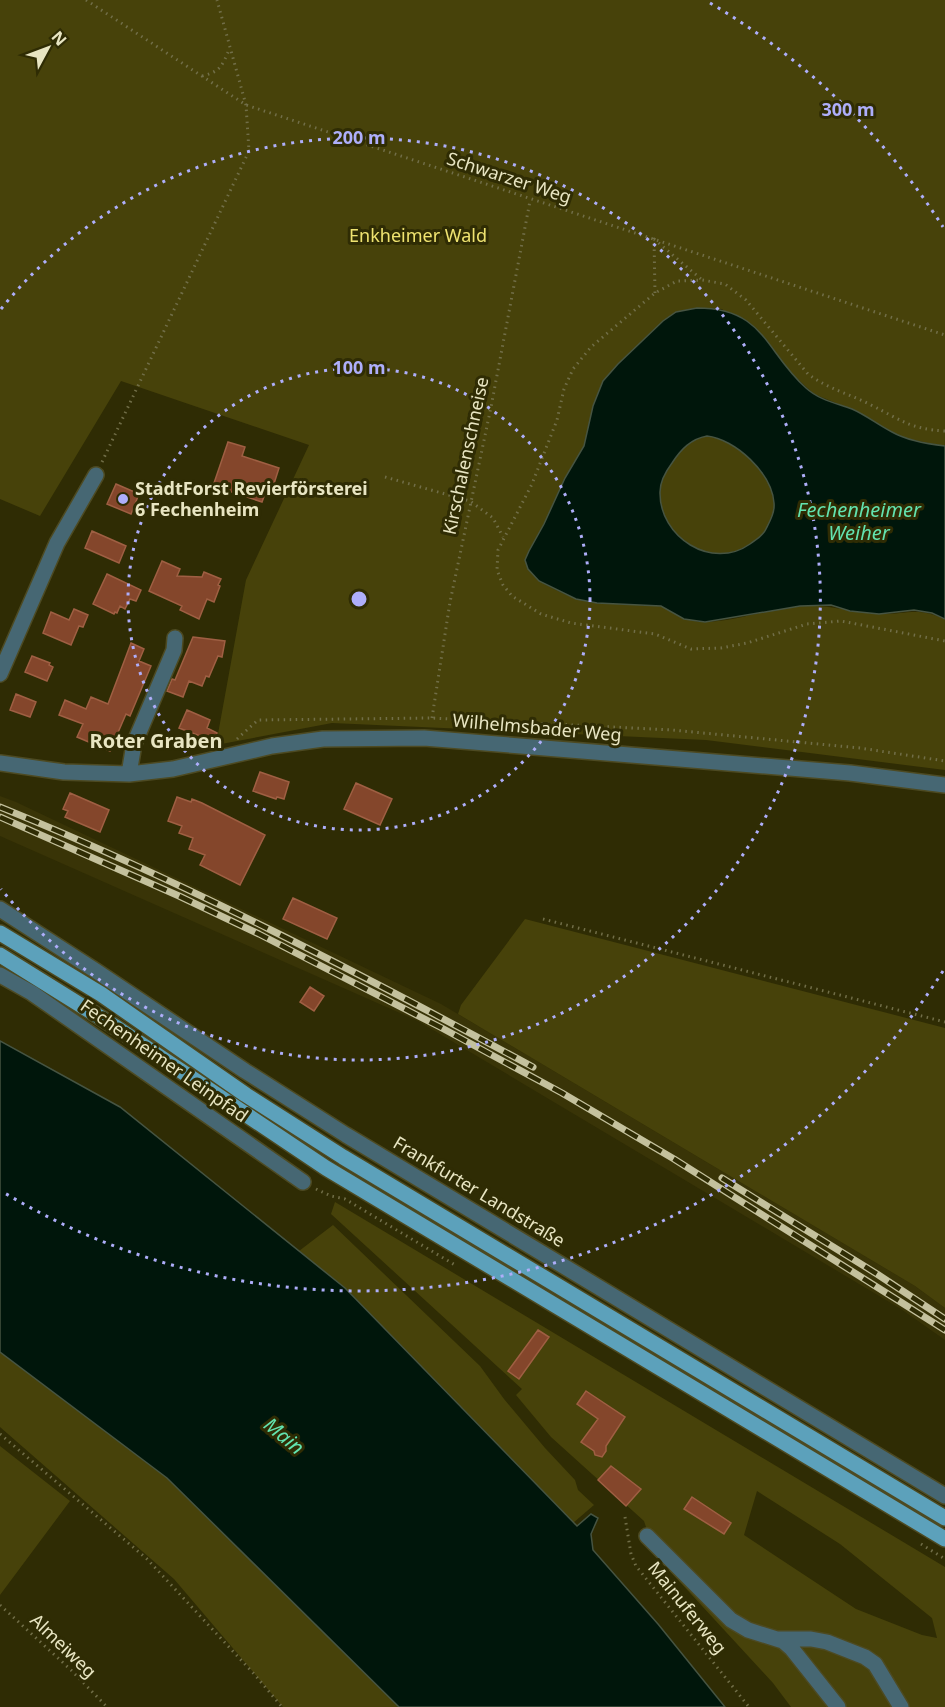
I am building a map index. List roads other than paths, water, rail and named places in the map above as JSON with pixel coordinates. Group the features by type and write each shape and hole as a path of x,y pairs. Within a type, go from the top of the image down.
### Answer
{"main road":[{"path":"0,933 101,994 246,1095 343,1157 945,1518"},
{"path":"0,955 114,1026 326,1168 945,1539"}],"street":[{"path":"0,674 57,543 96,475"},
{"path":"129,774 134,744 174,650 175,638"},
{"name":"Wilhelmsbader Weg","path":"0,763 64,772 129,774 173,770 272,746 323,739 424,738 850,773 945,785"},
{"name":"Frankfurter Landstraße","path":"0,909 336,1129 945,1496"},
{"name":"Fechenheimer Leinpfad","path":"0,975 32,993 303,1182"},
{"path":"647,1536 731,1620 748,1630 777,1638 792,1649 838,1707"},
{"path":"777,1638 827,1642 865,1657 879,1671 901,1707"}],"water":[{"name":"Fechenheimer Weiher","path":"697,308 720,310 737,315 762,335 792,374 816,396 857,411 904,438 945,446 945,619 932,613 914,610 879,614 850,611 831,605 800,606 705,622 684,619 661,606 597,603 576,599 539,581 528,569 525,560 529,551 565,478 584,446 593,406 603,381 663,321 676,312","holes":["701,437 718,439 740,451 759,469 772,492 774,506 769,523 760,537 735,551 720,554 690,545 678,535 668,523 662,508 660,492 666,473 683,449"]},
{"name":"Main","path":"0,1041 120,1107 345,1288 577,1526 591,1514 598,1518 591,1534 593,1550 658,1624 725,1707 399,1707 167,1478 0,1352"}],"railway":[{"path":"0,807 203,897 402,997 533,1067"},
{"path":"0,817 259,934 562,1093 674,1159 945,1330"},
{"path":"722,1178 945,1319"}],"place":[{"name":"StadtForst Revierförsterei 6 Fechenheim","path":"123,499"}],"district":[{"name":"Roter Graben","path":"156,741"}],"park label":[{"name":"Enkheimer Wald","path":"418,236"}]}
